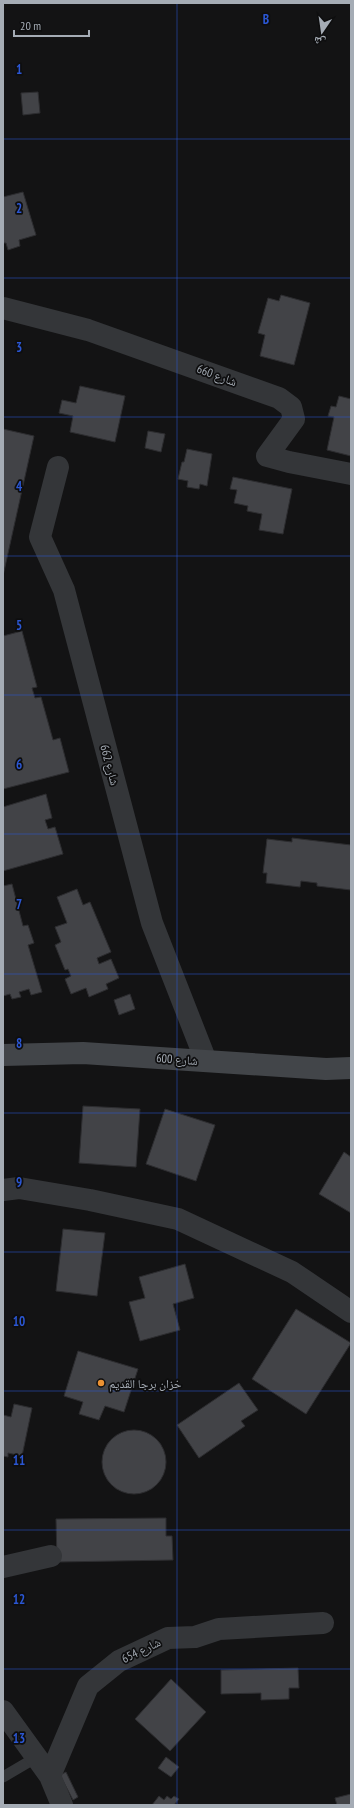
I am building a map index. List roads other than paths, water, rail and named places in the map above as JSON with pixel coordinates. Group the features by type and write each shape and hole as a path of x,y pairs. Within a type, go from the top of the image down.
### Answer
{"main road":[{"name":"شارع 600","path":"3,1055 83,1053 326,1069 351,1068"}],"street":[{"name":"شارع 660","path":"3,308 88,330 279,398 291,407 294,419 267,456 289,462 351,474"},
{"name":"شارع 662","path":"58,467 40,537 64,590 152,923 206,1061"},
{"path":"3,1190 19,1188 90,1200 178,1219 292,1272 351,1312"},
{"path":"3,1567 52,1556"},
{"name":"شارع 654","path":"50,1776 88,1686 118,1661 168,1638 195,1637 219,1629 323,1623"},
{"path":"3,1711 50,1776 62,1805"}],"lane":[{"path":"3,1777 37,1757"}],"place":[{"name":"خزان برجا القديم","path":"101,1383"}]}
